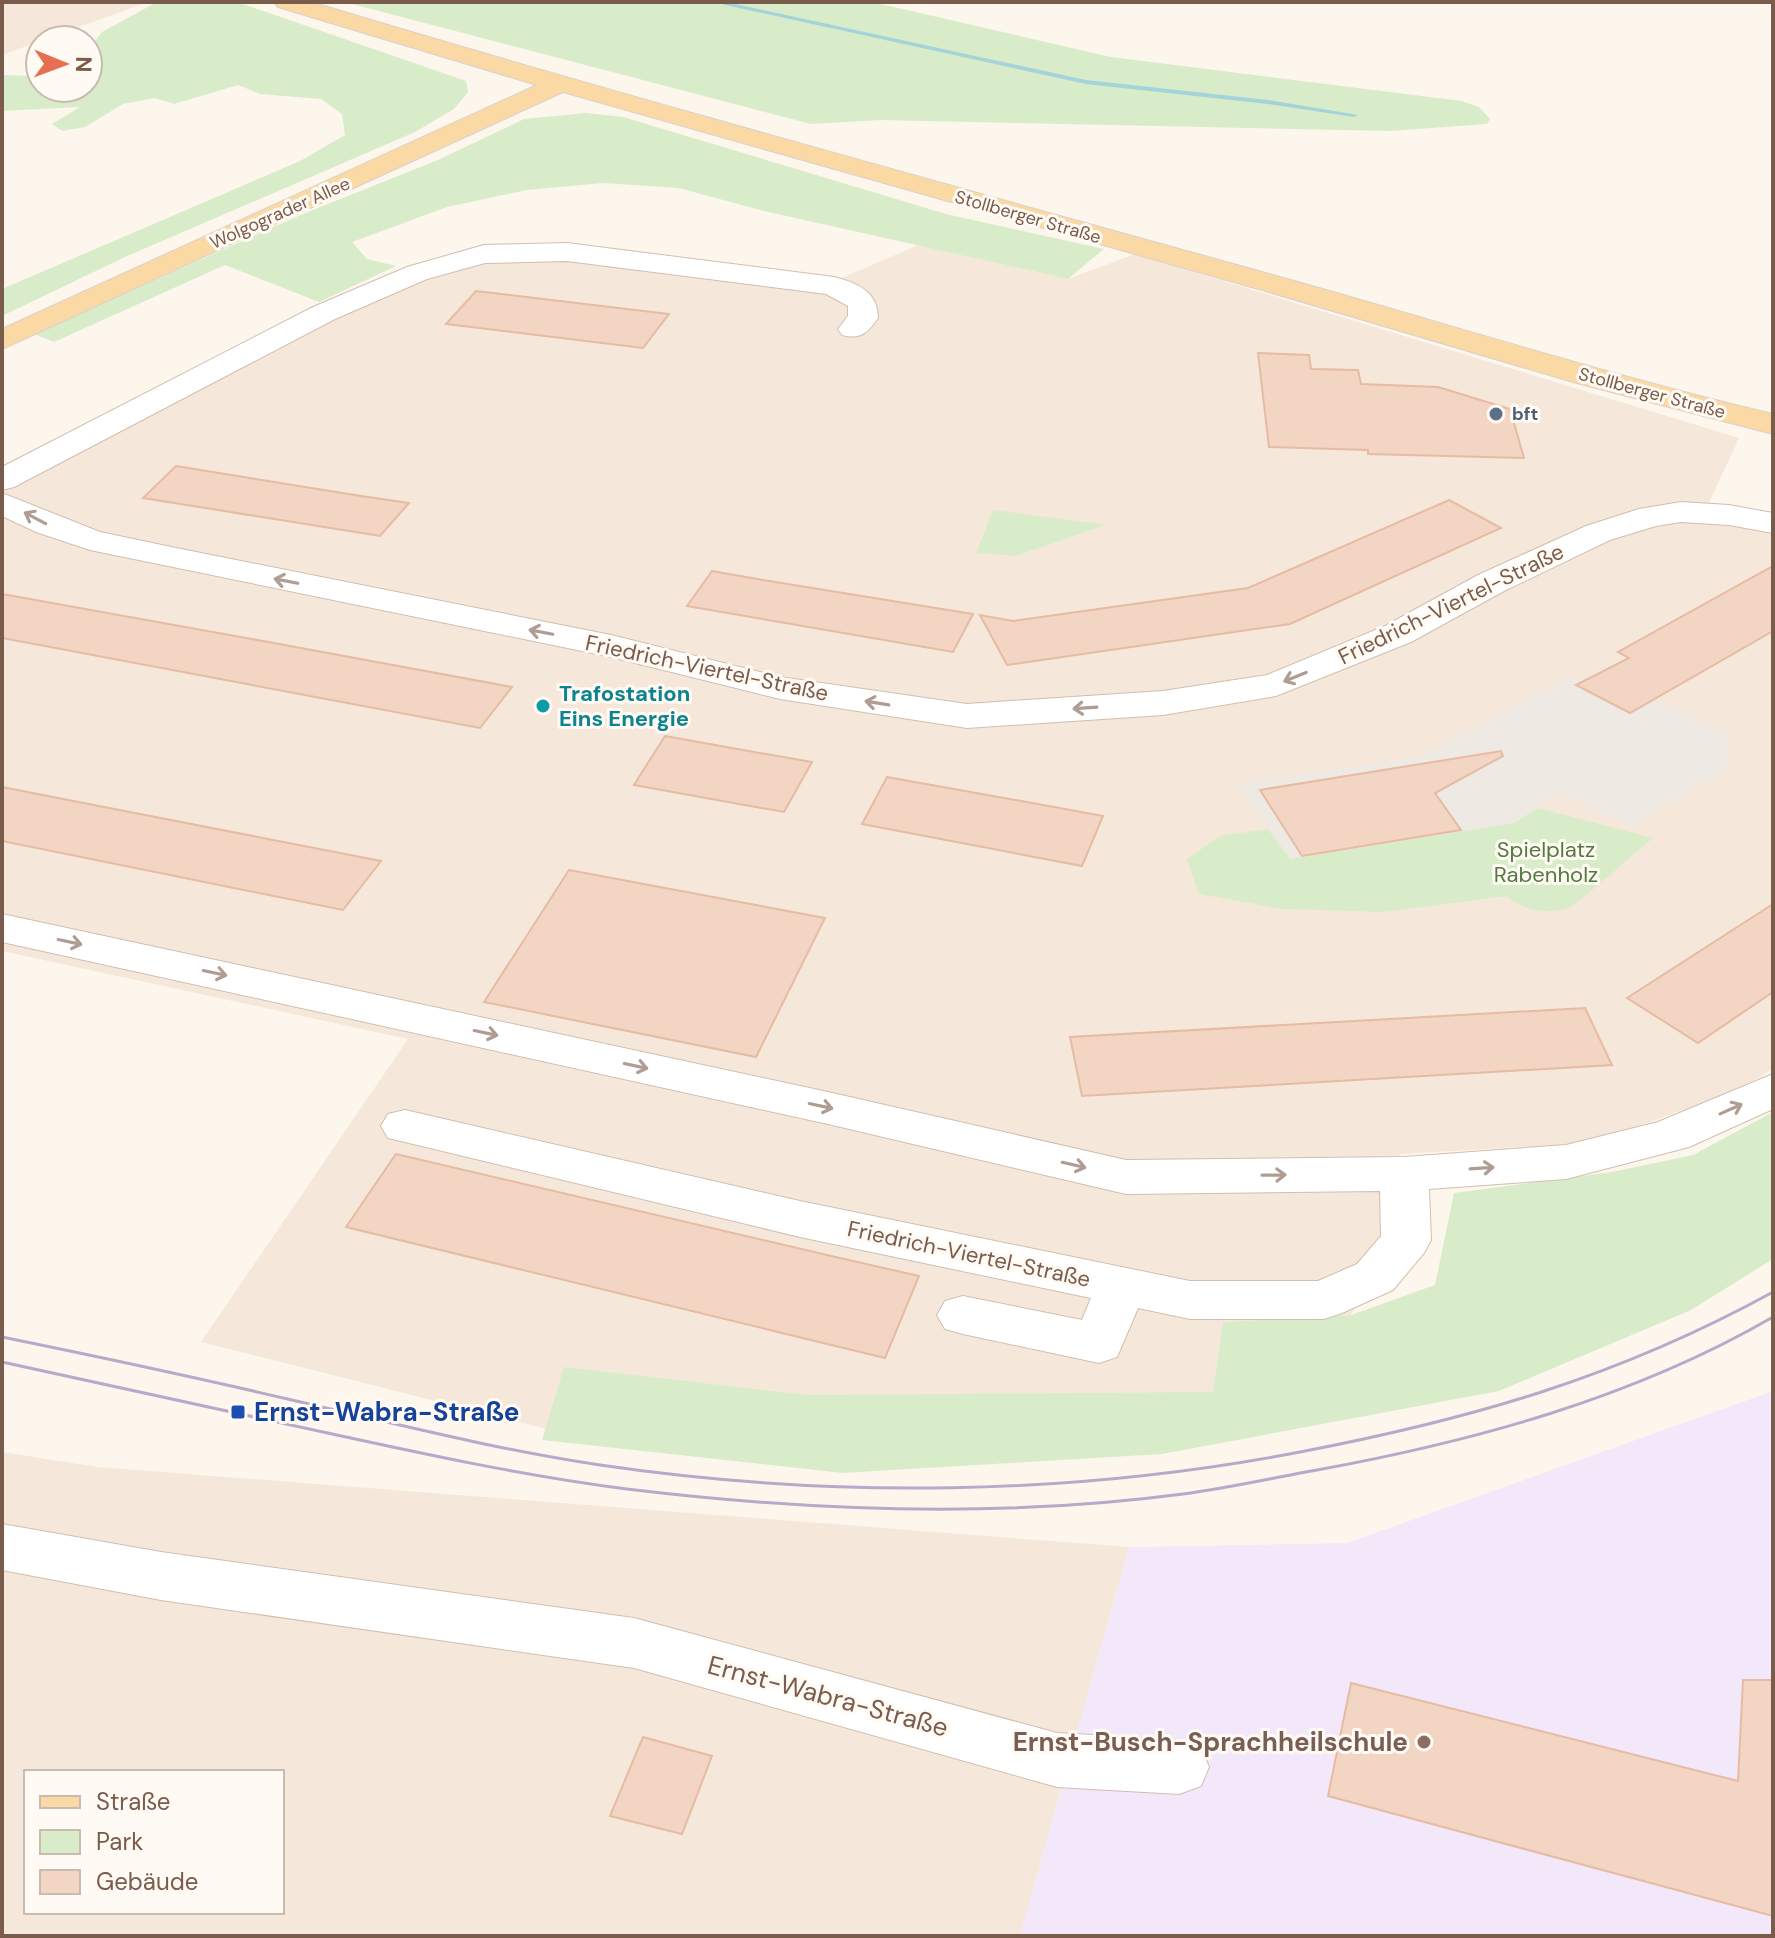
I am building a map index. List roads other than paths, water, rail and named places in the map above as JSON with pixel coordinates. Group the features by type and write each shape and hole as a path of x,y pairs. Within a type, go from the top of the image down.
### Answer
{"main road":[{"name":"Stollberger Straße","path":"286,2 558,85 1288,289 1592,378 1773,424"},
{"name":"Wolgograder Allee","path":"2,340 558,85"}],"street":[{"path":"2,480 324,313 417,273 484,254 567,252 834,286 863,302 863,318 853,329"},
{"name":"Friedrich-Viertel-Straße","path":"2,503 48,525 90,540 148,553 611,646 780,688 967,716 1163,703 1276,685 1398,634 1491,583 1598,533 1651,516 1704,513 1773,523"},
{"path":"2,928 828,1108 1126,1177 1404,1174 1566,1162 1672,1135 1773,1090"},
{"name":"Friedrich-Viertel-Straße","path":"405,1126 800,1219 1190,1300 1324,1300 1375,1277 1406,1240 1404,1174"},
{"path":"963,1315 1099,1343 1121,1285"},
{"name":"Ernst-Wabra-Straße","path":"2,1547 161,1576 634,1643 1057,1760 1179,1767"}],"waterway":[{"path":"716,2 1086,82 1354,115"}],"tram line":[{"path":"2,1337 562,1459 775,1484 951,1488 1039,1484 1213,1467 1425,1425 1543,1392 1601,1371 1715,1322 1773,1292"},
{"path":"2,1362 437,1456 589,1484 695,1497 835,1507 975,1509 1115,1502 1183,1494 1435,1445 1552,1413 1609,1393 1720,1346 1773,1317"}],"place":[{"name":"bft","path":"1496,414"},
{"name":"Trafostation Eins Energie","path":"543,706"},
{"name":"Ernst-Wabra-Straße","path":"238,1412"},
{"name":"Ernst-Busch-Sprachheilschule","path":"1424,1742"}],"park label":[{"name":"Spielplatz Rabenholz","path":"1546,862"}]}
